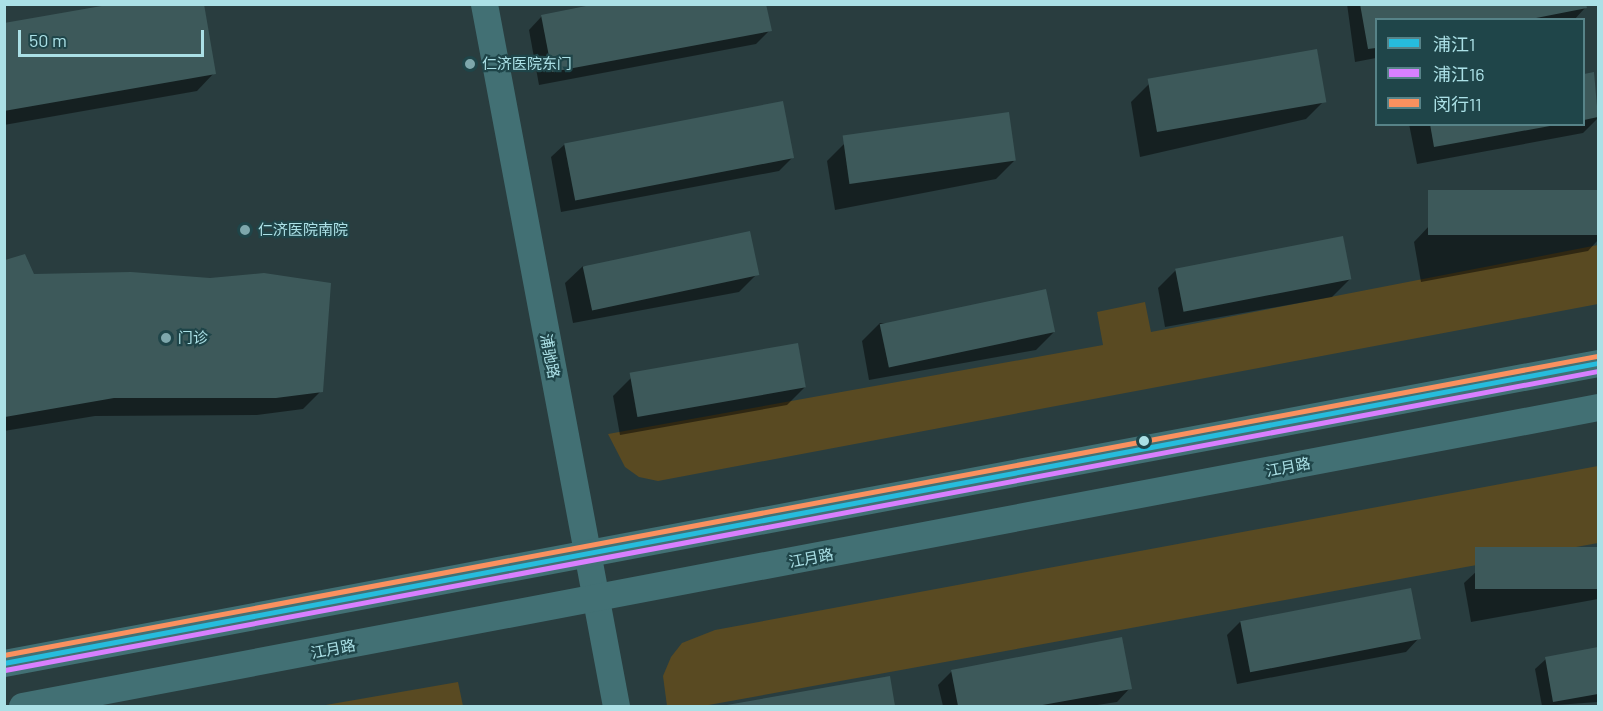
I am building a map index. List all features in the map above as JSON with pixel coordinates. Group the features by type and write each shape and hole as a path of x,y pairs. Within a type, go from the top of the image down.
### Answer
{"street":[{"name":"浦驰路","path":"484,4 616,706"},
{"path":"4,663 1599,363"},
{"name":"江月路","path":"22,706 134,696 596,600 1599,407"}],"shaded area":[{"path":"1598,245 1598,304 658,481 639,477 625,467 608,434 1103,345 1097,312 1145,302 1151,332"},
{"path":"1598,466 1598,543 703,706 667,706 663,676 671,657 682,643 715,630"},
{"path":"458,682 463,706 320,706"}],"building":[{"path":"113,4 204,4 216,74 4,111 4,23"},
{"path":"596,4 766,4 772,31 552,72 541,15"},
{"path":"1360,4 1586,4 1587,8 1536,18 1375,18 1375,48 1368,49"},
{"path":"1317,49 1326,102 1157,132 1148,79"},
{"path":"1594,72 1598,117 1585,120 1585,74"},
{"path":"783,101 794,158 575,200 564,144"},
{"path":"1009,112 1016,161 849,184 843,135"},
{"path":"1430,126 1550,126 1434,147"},
{"path":"1428,190 1598,190 1598,235 1428,235"},
{"path":"750,231 759,275 592,311 583,267"},
{"path":"1343,236 1351,279 1184,312 1175,269"},
{"name":"门诊","path":"25,254 34,274 131,272 210,278 264,273 331,283 323,392 276,398 114,398 5,417 5,260"},
{"path":"1046,289 1055,332 889,367 880,324"},
{"path":"798,343 806,387 637,417 630,373"},
{"path":"1475,547 1598,547 1598,589 1475,589"},
{"path":"1411,588 1421,639 1250,672 1240,621"},
{"path":"1122,637 1132,689 1037,706 958,706 951,670"},
{"path":"1598,647 1598,694 1553,702 1545,657"},
{"path":"890,676 895,706 727,706 727,705"}],"transit line":[{"name":"闵行11","path":"4,655 1597,356"},
{"name":"浦江1","path":"4,663 1598,363"},
{"name":"浦江16","path":"5,670 1598,371"}],"place":[{"name":"仁济医院东门","path":"470,64"},
{"name":"仁济医院南院","path":"245,230"},
{"name":"门诊","path":"166,338"}]}
